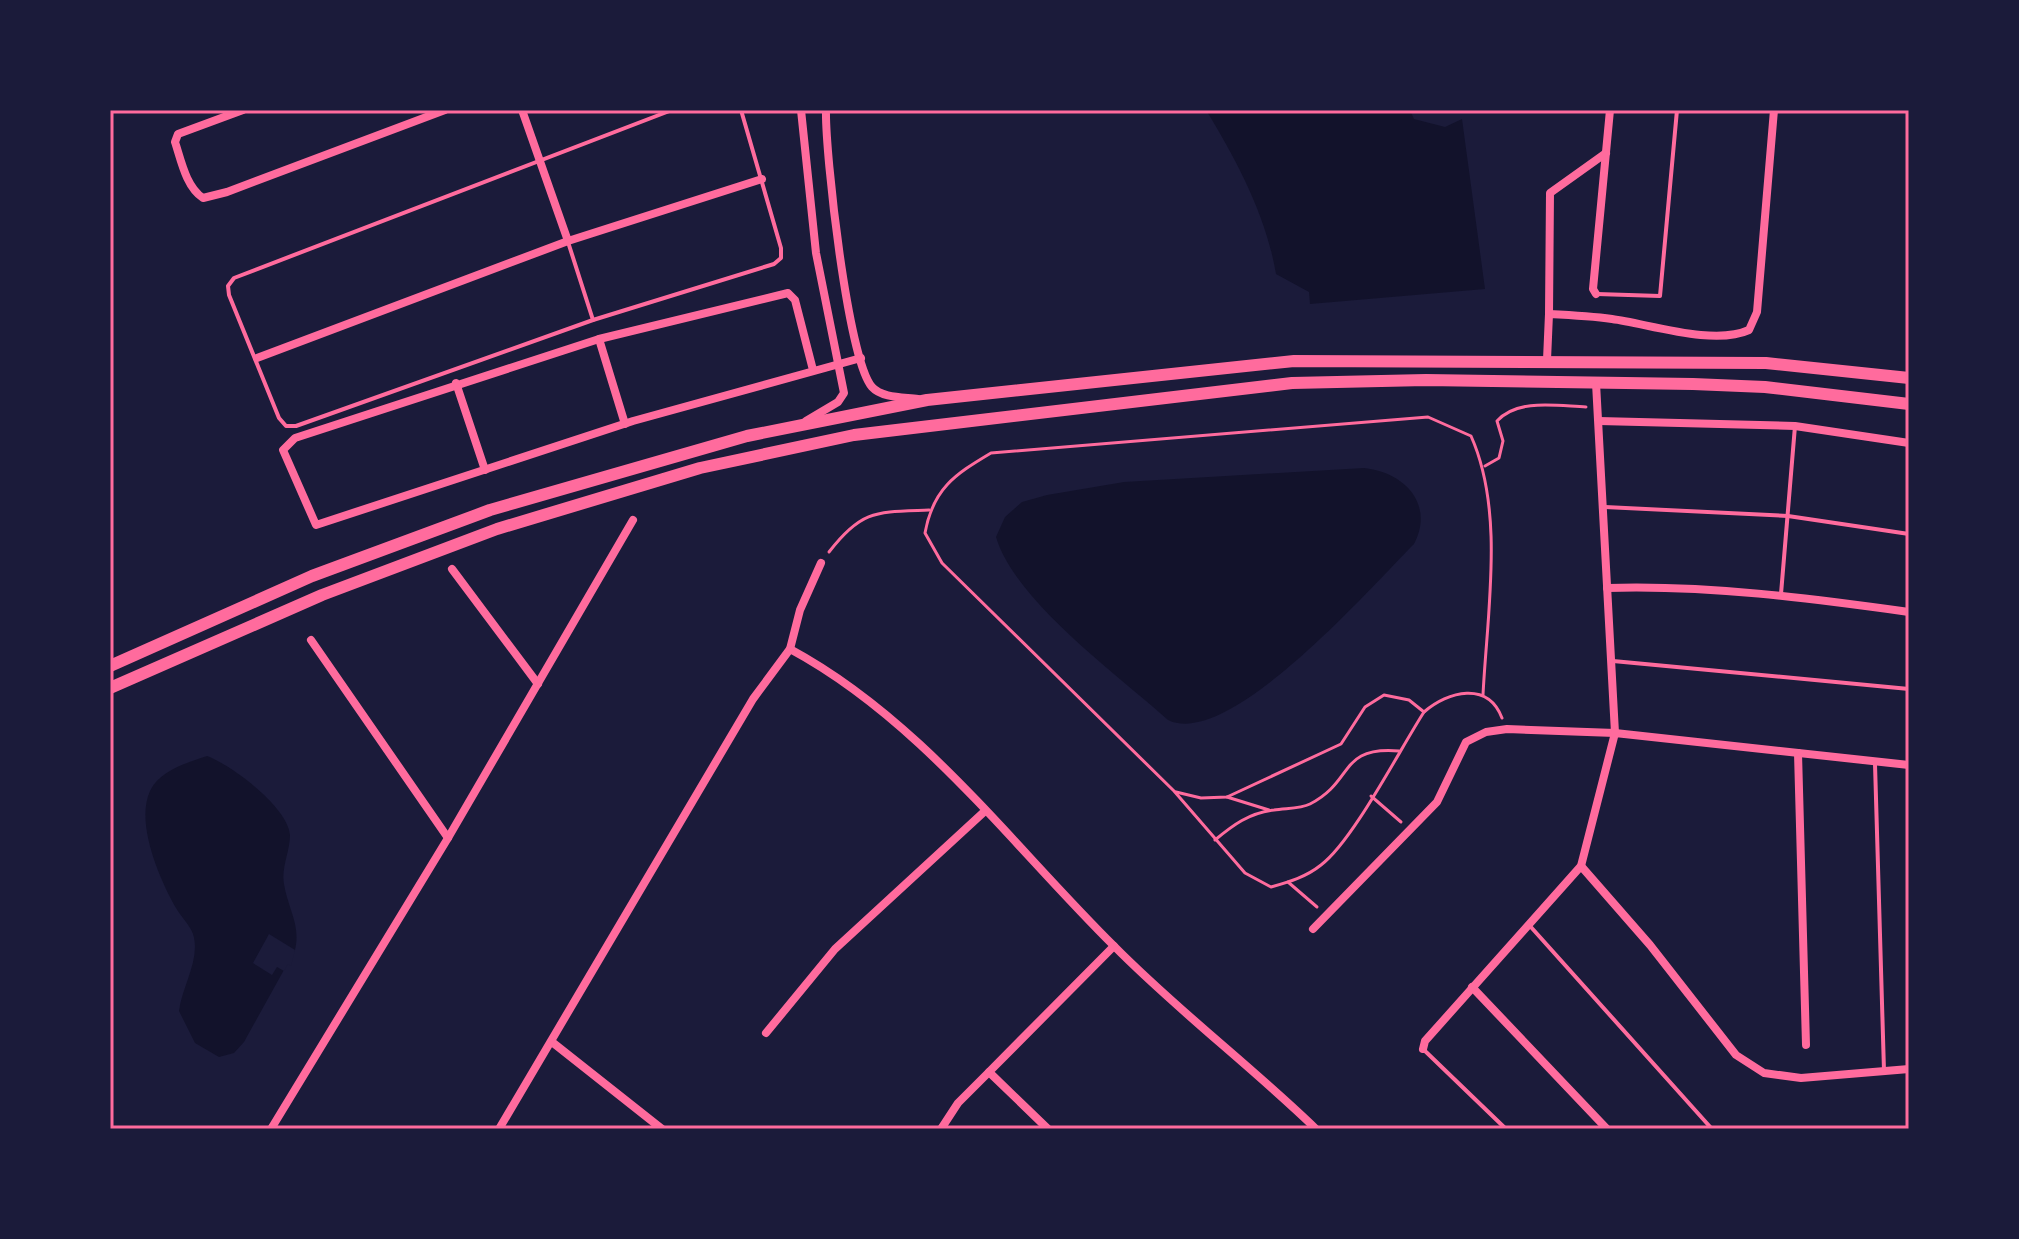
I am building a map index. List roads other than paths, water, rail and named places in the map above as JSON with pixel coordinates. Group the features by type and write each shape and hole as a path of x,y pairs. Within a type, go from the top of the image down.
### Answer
{"main road":[{"path":"110,666 312,576 490,510 747,436 927,400 1294,361 1766,363 1909,378"},
{"path":"110,688 322,595 497,529 700,468 854,435 1292,383 1426,380 1765,387 1909,404"}],"street":[{"path":"243,110 178,134 175,142 189,181 195,193 203,198 227,192 445,110"},
{"path":"522,110 568,241"},
{"path":"801,110 816,253 844,393 838,402 802,423"},
{"path":"826,110 838,249 869,383 879,393 927,400"},
{"path":"1596,294 1593,289 1610,110"},
{"path":"1549,314 1612,319 1665,330 1729,334 1749,330 1757,312 1774,110"},
{"path":"1547,360 1550,193 1606,153"},
{"path":"257,358 568,241 762,179"},
{"path":"813,370 795,300 790,293 599,339 456,383 295,438 283,450 316,525 625,424 861,358"},
{"path":"599,339 625,424"},
{"path":"456,383 485,470"},
{"path":"1423,1049 1425,1041 1581,866 1615,733 1596,383"},
{"path":"1599,421 1795,426 1909,443"},
{"path":"271,1129 448,838 633,520"},
{"path":"499,1129 753,699 790,649 800,610 821,563"},
{"path":"452,569 538,684"},
{"path":"1607,588 1675,586 1781,594 1909,612"},
{"path":"311,640 448,838"},
{"path":"790,649 824,667 867,699 985,811 1114,946 1316,1129"},
{"path":"1313,929 1437,802 1466,742 1486,732 1507,729 1615,733 1909,765"},
{"path":"1798,753 1806,1045"},
{"path":"766,1033 835,949 985,811"},
{"path":"1581,866 1650,945 1736,1055 1764,1073 1801,1078 1909,1069"},
{"path":"941,1129 958,1103 1114,946"},
{"path":"1472,987 1607,1129"},
{"path":"552,1042 662,1129"},
{"path":"989,1072 1048,1129"}],"lane":[{"path":"672,110 234,278 228,286 229,295 279,418 286,426 296,426 593,320 774,264 781,258 741,110"},
{"path":"1596,294 1660,296 1677,110"},
{"path":"568,241 593,320"},
{"path":"1781,594 1795,426"},
{"path":"1602,506 1788,516 1909,534"},
{"path":"1613,661 1909,689"},
{"path":"1875,761 1884,1071"},
{"path":"1530,926 1712,1129"},
{"path":"1423,1049 1506,1129"}]}
